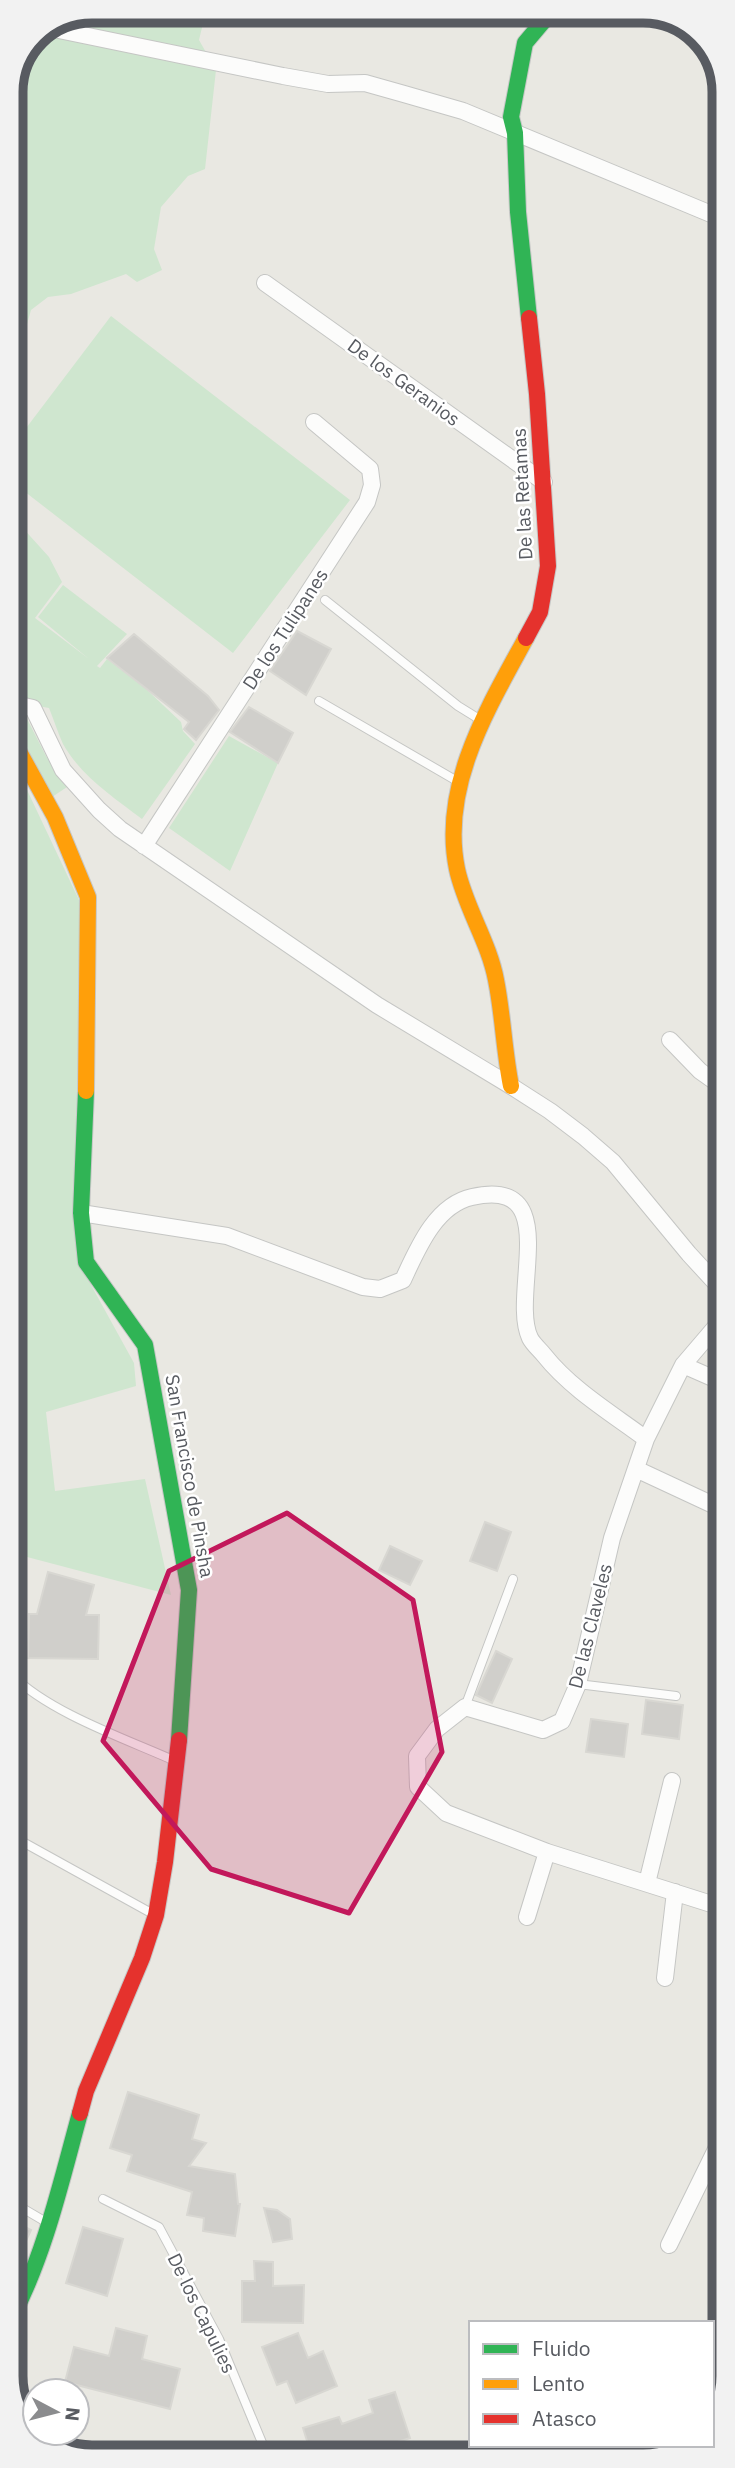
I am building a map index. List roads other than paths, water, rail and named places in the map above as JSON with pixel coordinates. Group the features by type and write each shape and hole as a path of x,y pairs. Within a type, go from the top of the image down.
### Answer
{"street":[{"name":"De las Retamas","path":"511,1086 504,1051 496,978 457,869 453,822 460,782 481,721 540,612 548,566 537,394 511,117 525,43 542,23"},
{"path":"60,30 328,84 365,83 463,111 712,214"},
{"name":"De los Geranios","path":"265,283 544,482"},
{"name":"De los Tulipanes","path":"144,846 368,502 372,485 370,469 314,422"},
{"path":"23,707 33,708 63,770 99,810 144,846 377,1006 550,1111 613,1161 712,1279"},
{"name":"San Francisco de Pinsha","path":"23,761 55,817 88,897 88,1045 81,1213 86,1262 145,1345 189,1590 178,1762 156,1915 142,1958 86,2091 49,2224 23,2296"},
{"path":"670,1040 700,1072 712,1080"},
{"path":"81,1213 227,1236 363,1287 380,1289 403,1280 441,1213 467,1198 491,1193 508,1196 517,1203 526,1219 526,1314 530,1338 561,1376 646,1439"},
{"name":"De las Claveles","path":"465,1707 543,1730 562,1721 578,1684 612,1538 646,1439 683,1365 712,1331"},
{"path":"683,1365 712,1378"},
{"path":"636,1469 712,1504"},
{"path":"465,1707 437,1729 417,1756 418,1787 446,1813 547,1852 712,1904"},
{"path":"647,1884 672,1781"},
{"path":"527,1917 547,1852"},
{"path":"665,1978 675,1892"},
{"path":"669,2245 712,2157"}],"lane":[{"path":"325,600 458,706 481,721"},
{"path":"320,701 460,782"},
{"path":"465,1707 513,1579"},
{"path":"578,1684 676,1696"},
{"path":"23,1686 58,1708 178,1762"},
{"path":"23,1842 156,1915"},
{"name":"De los Capulies","path":"103,2199 159,2227 219,2339 263,2445"},
{"path":"23,2209 49,2224"}]}
